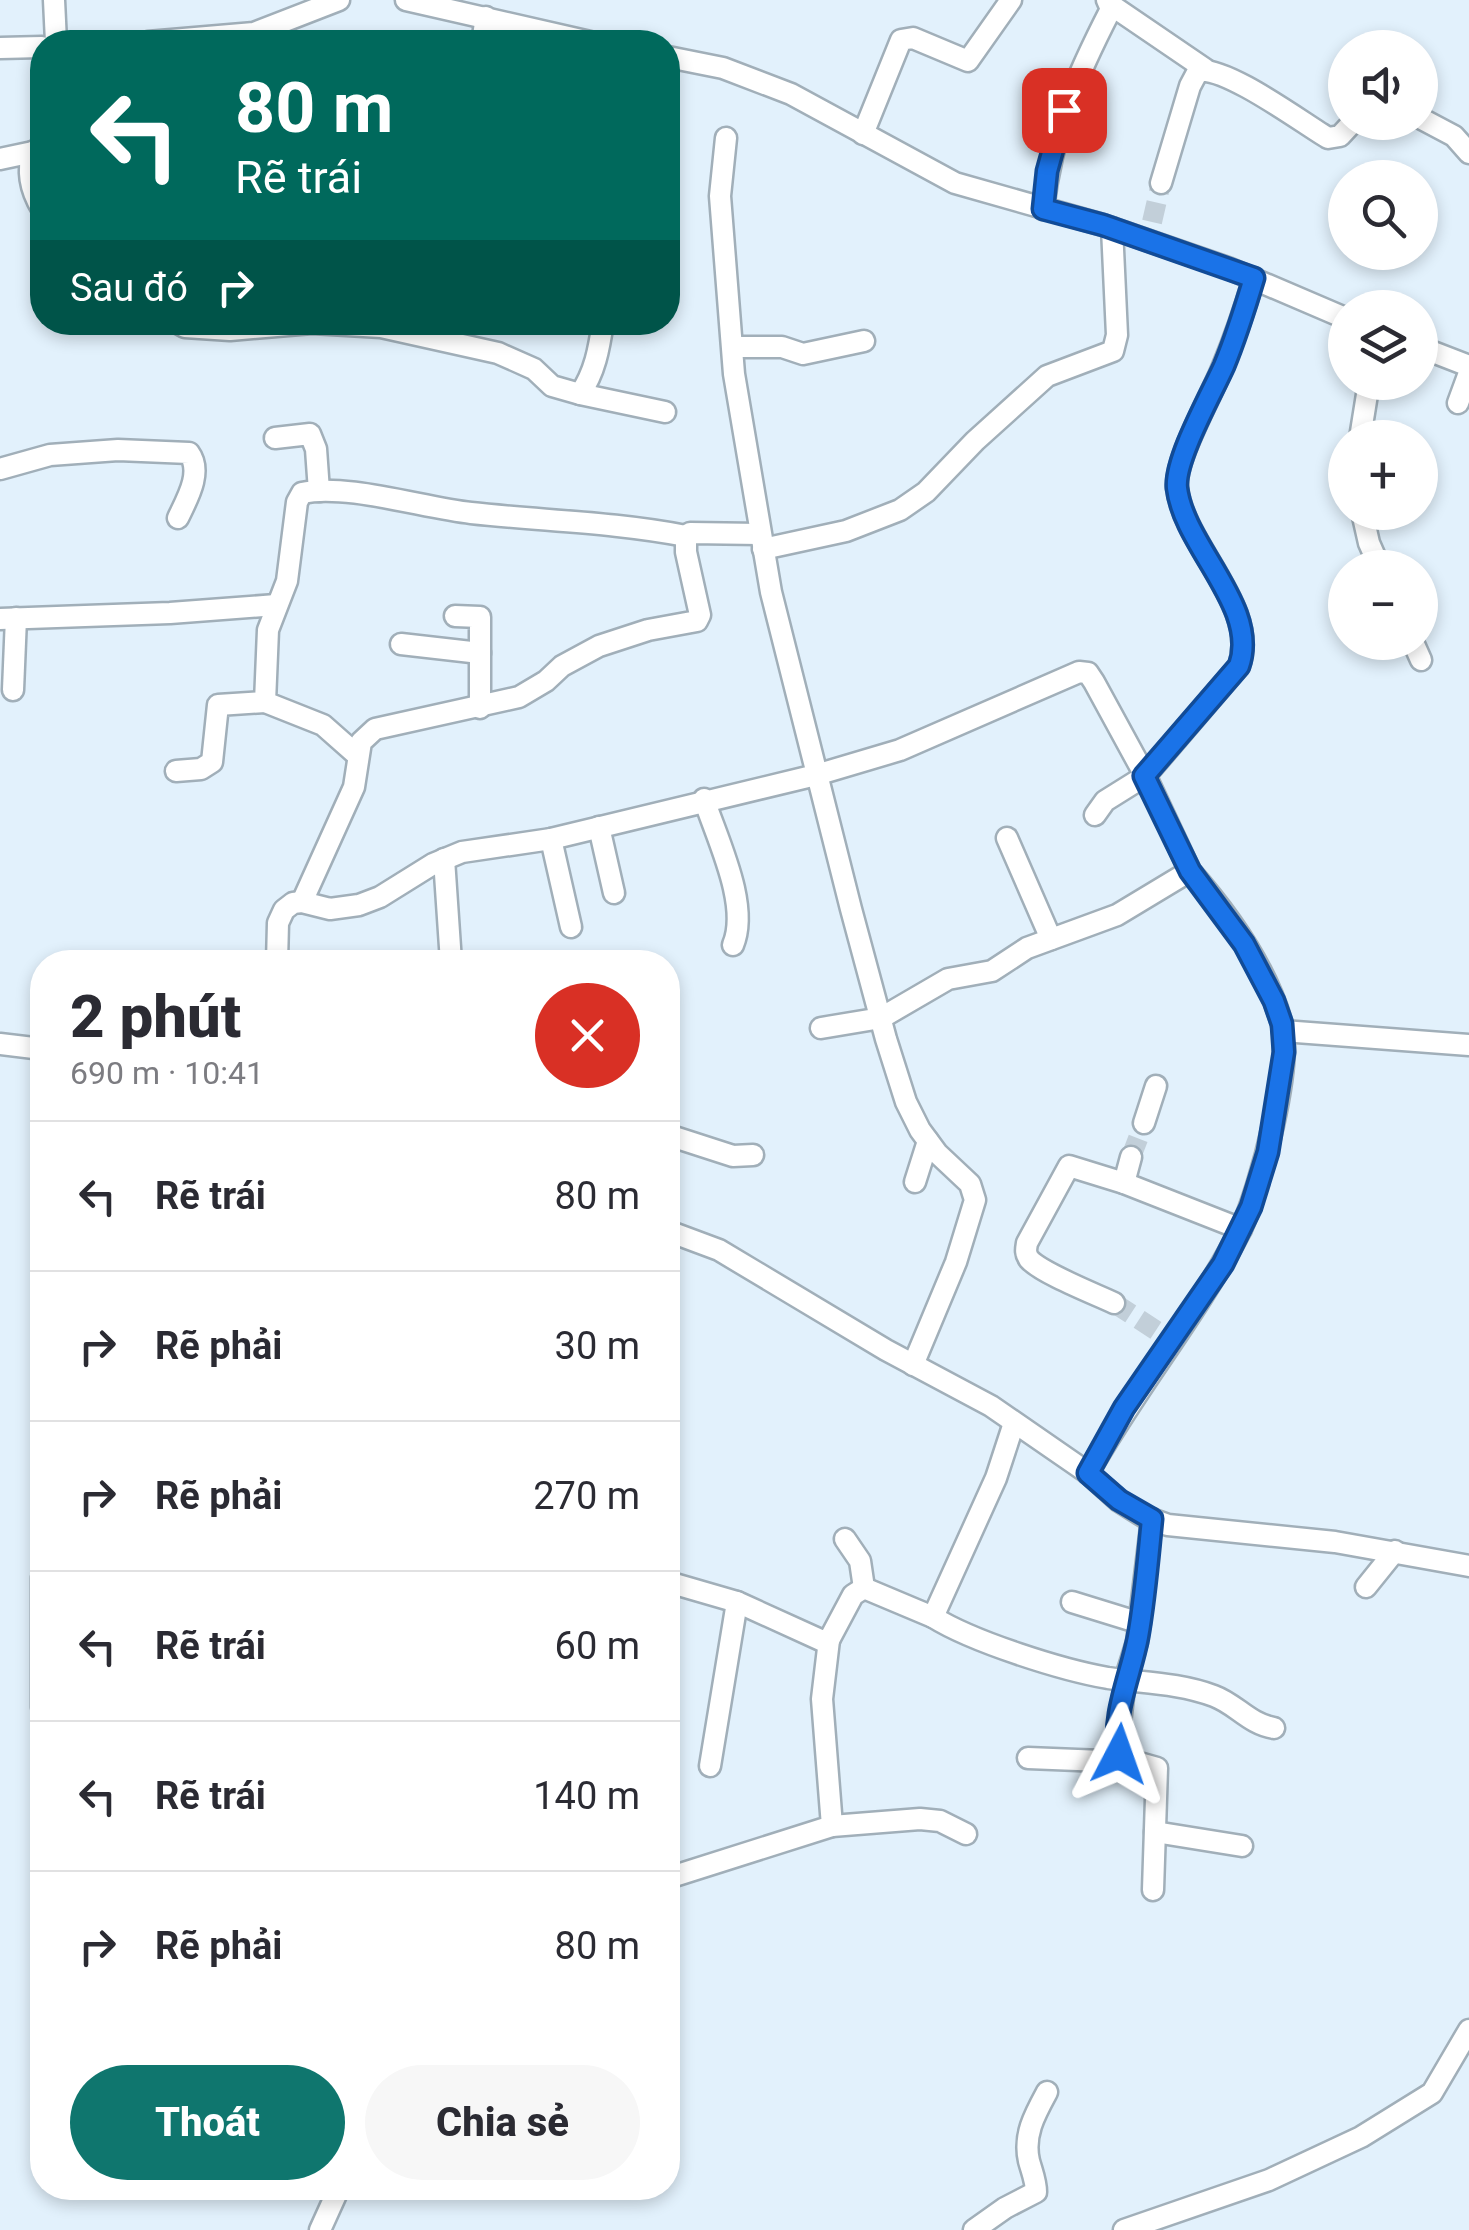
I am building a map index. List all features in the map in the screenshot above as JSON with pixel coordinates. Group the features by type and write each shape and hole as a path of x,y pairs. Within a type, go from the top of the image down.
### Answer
{"street":[{"path":"54,0 55,30"},
{"path":"262,30 339,0"},
{"path":"406,0 532,30"},
{"path":"863,134 901,40 914,38 971,60 1011,0"},
{"path":"1043,209 1056,132 1109,2 1205,69 1270,100 1328,138"},
{"path":"484,30 486,17"},
{"path":"0,48 30,47"},
{"path":"680,59 723,68 791,94 955,184 1112,228 1150,232 1328,311"},
{"path":"1161,183 1190,86 1198,71 1205,69"},
{"path":"1438,128 1454,136 1469,153"},
{"path":"726,138 720,196 734,374 761,541 816,775 906,1102 928,1142 970,1184 975,1200 956,1262 913,1365"},
{"path":"0,159 30,152"},
{"path":"265,702 268,630 286,580 297,502 302,493 319,491 470,513 626,524 686,536 690,533 761,541 846,531 900,510 926,492 1047,376 1114,350 1117,335 1112,228"},
{"path":"1095,815 1105,801 1144,776 1239,666 1244,651 1232,606 1192,535 1176,485 1179,465 1226,361 1254,278"},
{"path":"417,335 483,349 534,369 552,386 666,412"},
{"path":"580,394 590,381 601,335"},
{"path":"733,347 782,347 803,354 864,341"},
{"path":"1438,356 1469,370 1458,403"},
{"path":"276,438 310,434 316,449 319,491"},
{"path":"0,470 50,455 118,450 189,452 195,474 178,518"},
{"path":"302,902 354,787 361,742 375,730 518,698 562,666 599,646 648,630 696,622 700,615 686,536"},
{"path":"13,690 8,618 170,614 276,605"},
{"path":"455,616 480,617 480,708"},
{"path":"401,644 480,653"},
{"path":"278,950 278,923 293,903 330,909 360,905 462,852 551,838 816,775 900,750 1079,672 1088,673 1190,871 1244,944 1274,1001 1283,1031 1284,1052 1268,1152 1241,1229 1223,1264 1165,1336 1088,1473"},
{"path":"176,771 201,769 212,762 218,705 265,702 323,726 357,755"},
{"path":"704,800 740,919 733,945"},
{"path":"600,827 614,894"},
{"path":"551,838 571,927"},
{"path":"1008,838 1051,940"},
{"path":"444,860 450,950"},
{"path":"822,1028 880,1018 948,979 992,971 1027,948 1117,915 1190,871"},
{"path":"1283,1031 1469,1045"},
{"path":"0,1044 30,1047"},
{"path":"1144,1123 1156,1086"},
{"path":"680,1139 733,1156 753,1155"},
{"path":"914,1182 928,1142"},
{"path":"1124,1183 1130,1156"},
{"path":"1114,1303 1048,1271 1026,1253 1027,1243 1069,1166 1241,1229"},
{"path":"680,1235 719,1250 1014,1423 1088,1473 1119,1500 1152,1519 1395,1551 1469,1566"},
{"path":"933,1618 996,1478 1014,1423"},
{"path":"1119,1754 1118,1730 1140,1623 1152,1519"},
{"path":"845,1539 860,1561 864,1588"},
{"path":"1366,1587 1395,1551"},
{"path":"680,1585 737,1602 818,1640 829,1640"},
{"path":"864,1588 953,1628 1061,1667 1179,1686 1218,1697 1260,1726 1274,1728"},
{"path":"832,1826 822,1700 829,1640 852,1595 864,1588"},
{"path":"710,1766 737,1602"},
{"path":"1072,1602 1140,1623"},
{"path":"1028,1758 1102,1761 1119,1754 1158,1768 1153,1890"},
{"path":"680,1874 832,1826 920,1819 940,1821 966,1834"},
{"path":"1155,1832 1242,1846"},
{"path":"1124,2230 1268,2180 1362,2137 1432,2093 1469,2030"},
{"path":"974,2230 1036,2192 1026,2146 1034,2116 1048,2092"},
{"path":"320,2230 334,2200"}],"tunnel":[{"path":"1152,222 1161,183"},
{"path":"1131,1157 1144,1123"},
{"path":"1114,1303 1157,1331"}],"route":[{"path":"1064,110 1047,171 1043,209 1103,225 1254,278 1226,361 1179,465 1176,485 1192,535 1232,606 1244,651 1239,666 1144,776 1190,871 1244,944 1274,1001 1282,1024 1284,1052 1268,1152 1251,1207 1223,1264 1124,1408 1088,1473 1119,1500 1152,1519 1137,1642 1118,1730 1119,1754"}]}
